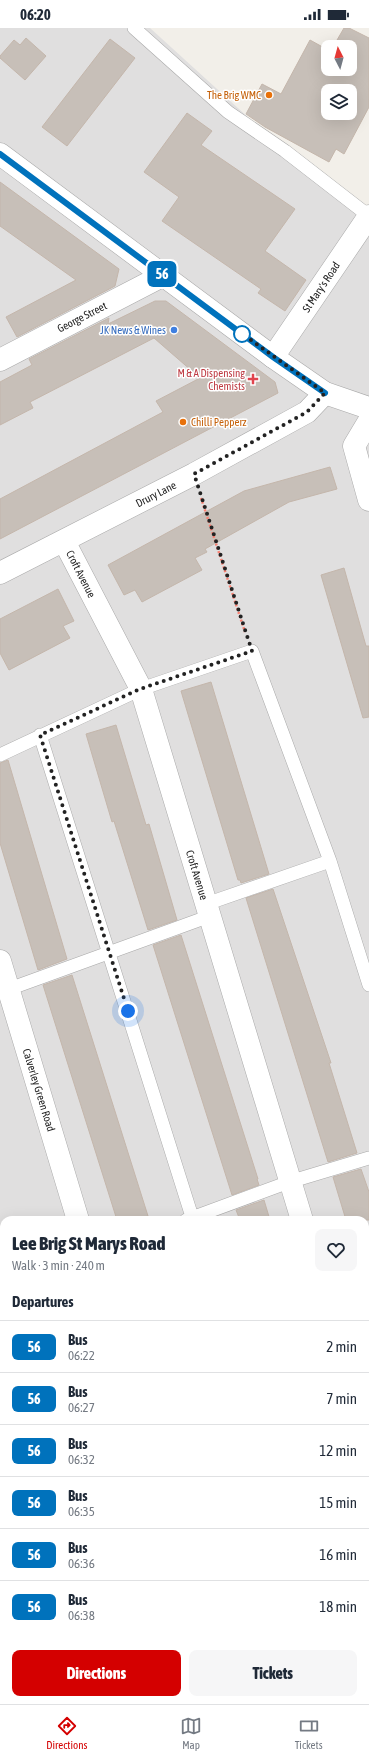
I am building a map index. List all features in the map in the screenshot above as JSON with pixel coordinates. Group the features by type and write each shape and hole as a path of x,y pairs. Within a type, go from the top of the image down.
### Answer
{"street":[{"path":"0,154 273,357 325,393 369,408"},
{"name":"St Mary's Road","path":"273,357 369,216"},
{"name":"George Street","path":"0,360 164,275"},
{"name":"Drury Lane","path":"0,572 194,474 307,412 325,393"},
{"path":"369,421 354,446 369,500"},
{"name":"Croft Avenue","path":"64,541 140,689 289,1182 301,1216"},
{"name":"Calverley Green Road","path":"0,961 77,1216"}],"lane":[{"path":"134,28 228,112 285,151 369,216"},
{"path":"0,755 140,689 252,651 330,861 369,985"},
{"path":"40,735 109,952 189,1216"},
{"path":"9,989 109,952 330,861"},
{"path":"198,1216 289,1182 369,1158"}],"path":[{"path":"194,474 252,651"}],"shaded area":[{"path":"0,28 150,28 285,151 369,216 369,1216 0,1216"}],"building":[{"name":"The Brig WMC","path":"344,28 349,28 369,38 369,107 344,154 336,149 329,162 265,127 246,114 262,84 281,94 310,40 321,46 321,76 357,76 357,40 337,40"},
{"path":"26,38 46,56 25,80 0,58 0,56 14,40 20,45"},
{"path":"110,39 135,58 67,146 42,127"},
{"path":"187,113 212,131 201,145 295,209 265,251 306,280 285,311 258,293 261,289 162,221 179,197 144,172"},
{"path":"0,182 119,269 115,286 17,337 6,317 76,280 0,226"},
{"path":"155,301 166,301 275,382 278,393 0,539 0,499 163,412 156,401 200,378 154,338 30,402 33,408 0,425 0,382 32,365 29,359 109,318 108,324"},
{"path":"330,467 337,489 289,502 205,549 207,552 195,558 202,570 142,602 135,590 124,595 108,565 244,491"},
{"path":"344,568 366,646 369,646 369,717 363,718 321,575"},
{"path":"58,589 74,621 63,626 70,638 9,670 0,653 0,619"},
{"path":"211,682 269,874 241,883 240,880 238,880 181,691"},
{"path":"116,725 146,825 149,824 177,920 148,930 114,821 112,822 86,734"},
{"path":"8,760 67,959 38,970 0,843 0,763"},
{"path":"273,889 331,1063 329,1063 357,1153 328,1162 246,898"},
{"path":"181,935 258,1179 259,1185 232,1195 153,945"},
{"path":"72,975 148,1216 116,1216 43,985"},
{"path":"361,1169 369,1192 369,1216 345,1216 333,1177"},
{"path":"264,1200 269,1216 238,1216 236,1210"}],"bus line":[{"name":"56","path":"0,154 273,357 325,393"}],"place":[{"name":"The Brig WMC","path":"269,95"},
{"name":"JK News & Wines","path":"174,330"},
{"name":"M & A Dispensing Chemists","path":"253,379"},
{"name":"Chilli Pepperz","path":"183,422"}],"route":[{"path":"128,1011 40,735 140,689 252,651 194,474 307,412 325,393 237,330 242,334"}]}
